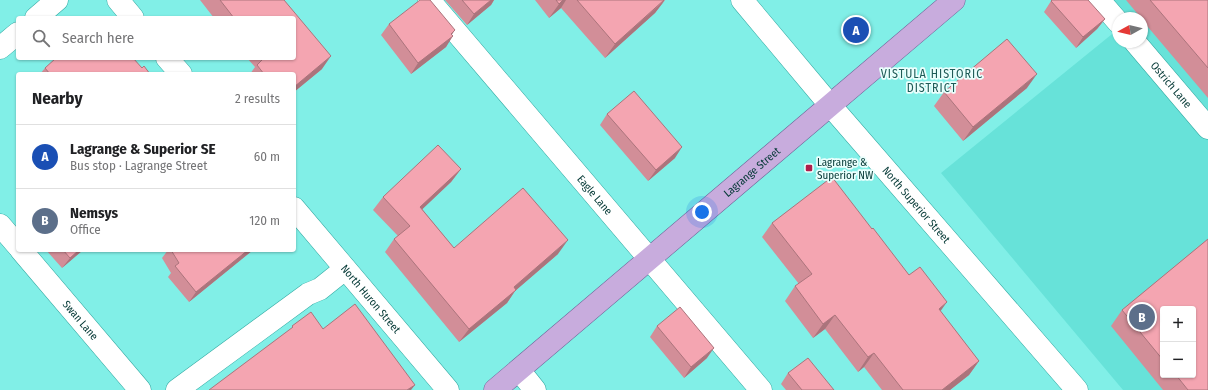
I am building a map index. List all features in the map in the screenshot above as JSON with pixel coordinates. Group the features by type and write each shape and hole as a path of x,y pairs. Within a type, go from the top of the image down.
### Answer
{"main road":[{"name":"Lagrange Street","path":"495,390 954,0"}],"street":[{"path":"38,16 57,0"},
{"path":"118,0 131,16"},
{"name":"Eagle Lane","path":"430,0 761,390"},
{"name":"North Superior Street","path":"742,0 830,104 1078,390"},
{"path":"1099,0 1112,15"},
{"path":"0,48 16,35"},
{"name":"Ostrich Lane","path":"1140,48 1208,128"},
{"path":"169,60 179,72"},
{"name":"North Huron Street","path":"296,210 448,390"},
{"path":"0,225 16,244"},
{"name":"Swan Lane","path":"23,252 140,390"},
{"path":"177,390 308,294 320,289 345,269"},
{"path":"519,370 535,390"}],"shaded area":[{"path":"1092,0 1208,0 1208,390 1123,390 941,173 1112,34 1112,48 1148,48 1148,12 1112,12 1112,24"}],"building":[{"path":"220,0 284,0 331,56 296,85 296,72 262,72 257,65 262,60 296,60 296,16 232,16"},
{"path":"420,0 430,0 455,30 451,34 453,36 418,63 389,24"},
{"path":"462,0 491,0 474,14"},
{"path":"556,0 563,0 559,4"},
{"path":"577,0 664,0 615,44"},
{"path":"1088,0 1105,19 1083,37 1051,1"},
{"path":"1150,0 1208,0 1208,68"},
{"path":"1007,39 1037,74 973,127 944,92"},
{"path":"54,60 135,60 142,68 144,66 148,72 48,72 45,68"},
{"path":"634,91 682,147 656,170 607,114"},
{"path":"438,145 461,169 420,207 454,248 523,188 568,240 514,287 516,290 469,329 394,239 410,226 383,197"},
{"path":"832,177 909,275 920,267 947,302 939,309 979,361 942,390 903,390 874,353 868,357 835,315 823,324 795,286 812,274 772,223"},
{"path":"1208,239 1208,390 1188,390 1178,378 1196,378 1196,306 1160,306 1160,356 1122,310"},
{"path":"65,252 77,252 70,258"},
{"path":"172,252 246,252 196,292 175,266 179,263"},
{"path":"355,304 415,385 407,390 209,390 311,312 323,329"},
{"path":"680,307 714,348 691,367 657,326"},
{"path":"808,358 834,390 802,390 788,373"}],"place":[{"name":"Lagrange & Superior SE","path":"856,30"},
{"name":"Lagrange & Superior NW","path":"809,168"},
{"name":"Nemsys","path":"1142,317"}],"district":[{"name":"VISTULA HISTORIC DISTRICT","path":"932,81"}]}
